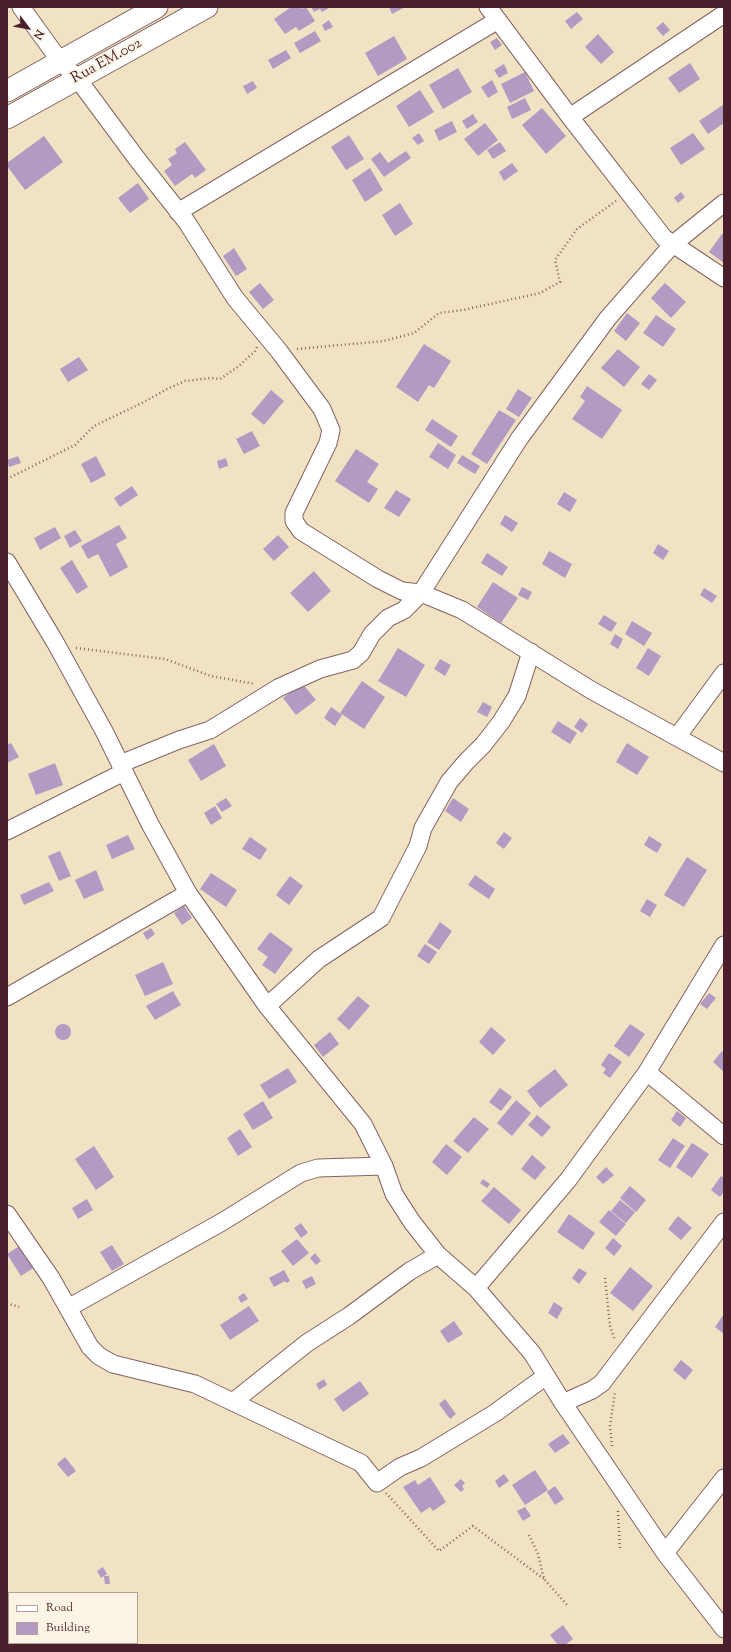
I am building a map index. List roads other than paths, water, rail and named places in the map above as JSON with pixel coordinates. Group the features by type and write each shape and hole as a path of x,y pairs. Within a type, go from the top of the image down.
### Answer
{"street":[{"path":"21,7 60,61 77,78 137,159 186,221 235,298 263,331 322,409 331,430 328,443 294,513 294,521 301,531 402,591 421,593 462,610 591,690 724,763"},
{"name":"Rua EM.002","path":"7,91 157,7"},
{"name":"Rua EM.002","path":"7,118 207,7"},
{"path":"178,212 493,13 570,117 664,238 672,245 724,278"},
{"path":"570,117 724,14"},
{"path":"7,830 122,768 179,740 210,730 278,688 320,669 353,660 361,653 372,634 388,618 404,610 421,593 519,438 608,318 672,245 724,203"},
{"path":"7,562 55,642 104,732 188,894 267,1006 363,1124 384,1166 398,1199 412,1222 438,1255 476,1288 532,1353 563,1403 665,1553 724,1629"},
{"path":"267,1006 319,959 381,918 418,846 423,828 449,782 483,745 501,722 517,696 531,652"},
{"path":"677,737 724,673"},
{"path":"7,997 188,894"},
{"path":"476,1288 568,1180 647,1072 724,945"},
{"path":"647,1072 724,1136"},
{"path":"68,1308 222,1222 301,1173 318,1168 384,1166"},
{"path":"7,1214 51,1278 90,1347 99,1356 113,1364 195,1384 361,1463 377,1483 400,1466 421,1458 495,1413 546,1376"},
{"path":"563,1403 592,1390 602,1383 724,1222"},
{"path":"233,1402 307,1343 349,1316 410,1271 438,1255"},
{"path":"665,1553 724,1478"}]}
